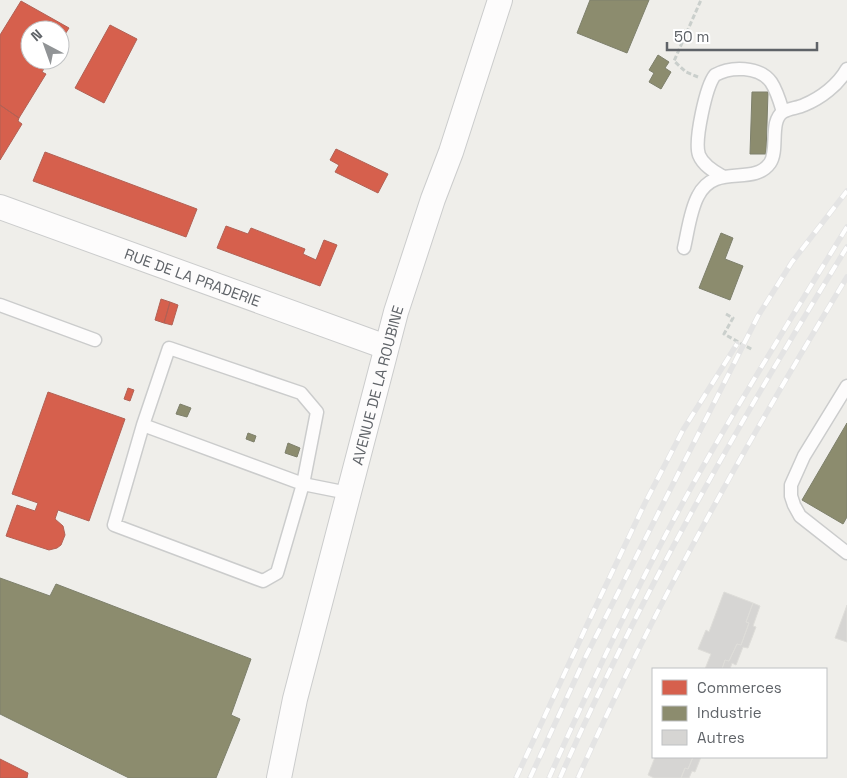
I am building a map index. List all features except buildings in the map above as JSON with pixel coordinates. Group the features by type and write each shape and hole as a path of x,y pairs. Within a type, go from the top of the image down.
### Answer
{"street":[{"name":"AVENUE DE LA ROUBINE","path":"280,778 295,699 386,347 433,199 451,152 500,0"},
{"name":"RUE DE LA PRADERIE","path":"1,210 386,347"}],"lane":[{"path":"722,176 705,164 698,150 698,139 706,97 711,80 715,75 730,69 756,72 764,75 770,82 783,112"},
{"path":"684,248 698,196 704,188 722,176 755,173 763,169 770,163 773,157 776,123 783,112 804,105 821,96 836,83 847,69"},
{"path":"0,305 95,340"},
{"path":"169,348 302,393 317,412 303,484 277,573 262,581 114,524 143,425 169,348"},
{"path":"847,386 804,456 792,485 791,496 800,516 847,554"},
{"path":"143,425 303,484 348,493"}],"path":[{"path":"701,0 674,61 686,72 711,80"},
{"path":"726,314 733,318 724,334 753,350"}],"railway":[{"path":"530,778 586,656 758,316 792,262 847,191"},
{"path":"549,778 620,626 657,551 697,477 847,227"},
{"path":"560,778 591,709 658,574 731,442 847,247"},
{"path":"578,778 671,586 774,399 847,277"},
{"path":"516,778 645,503 683,430 737,344"}]}
